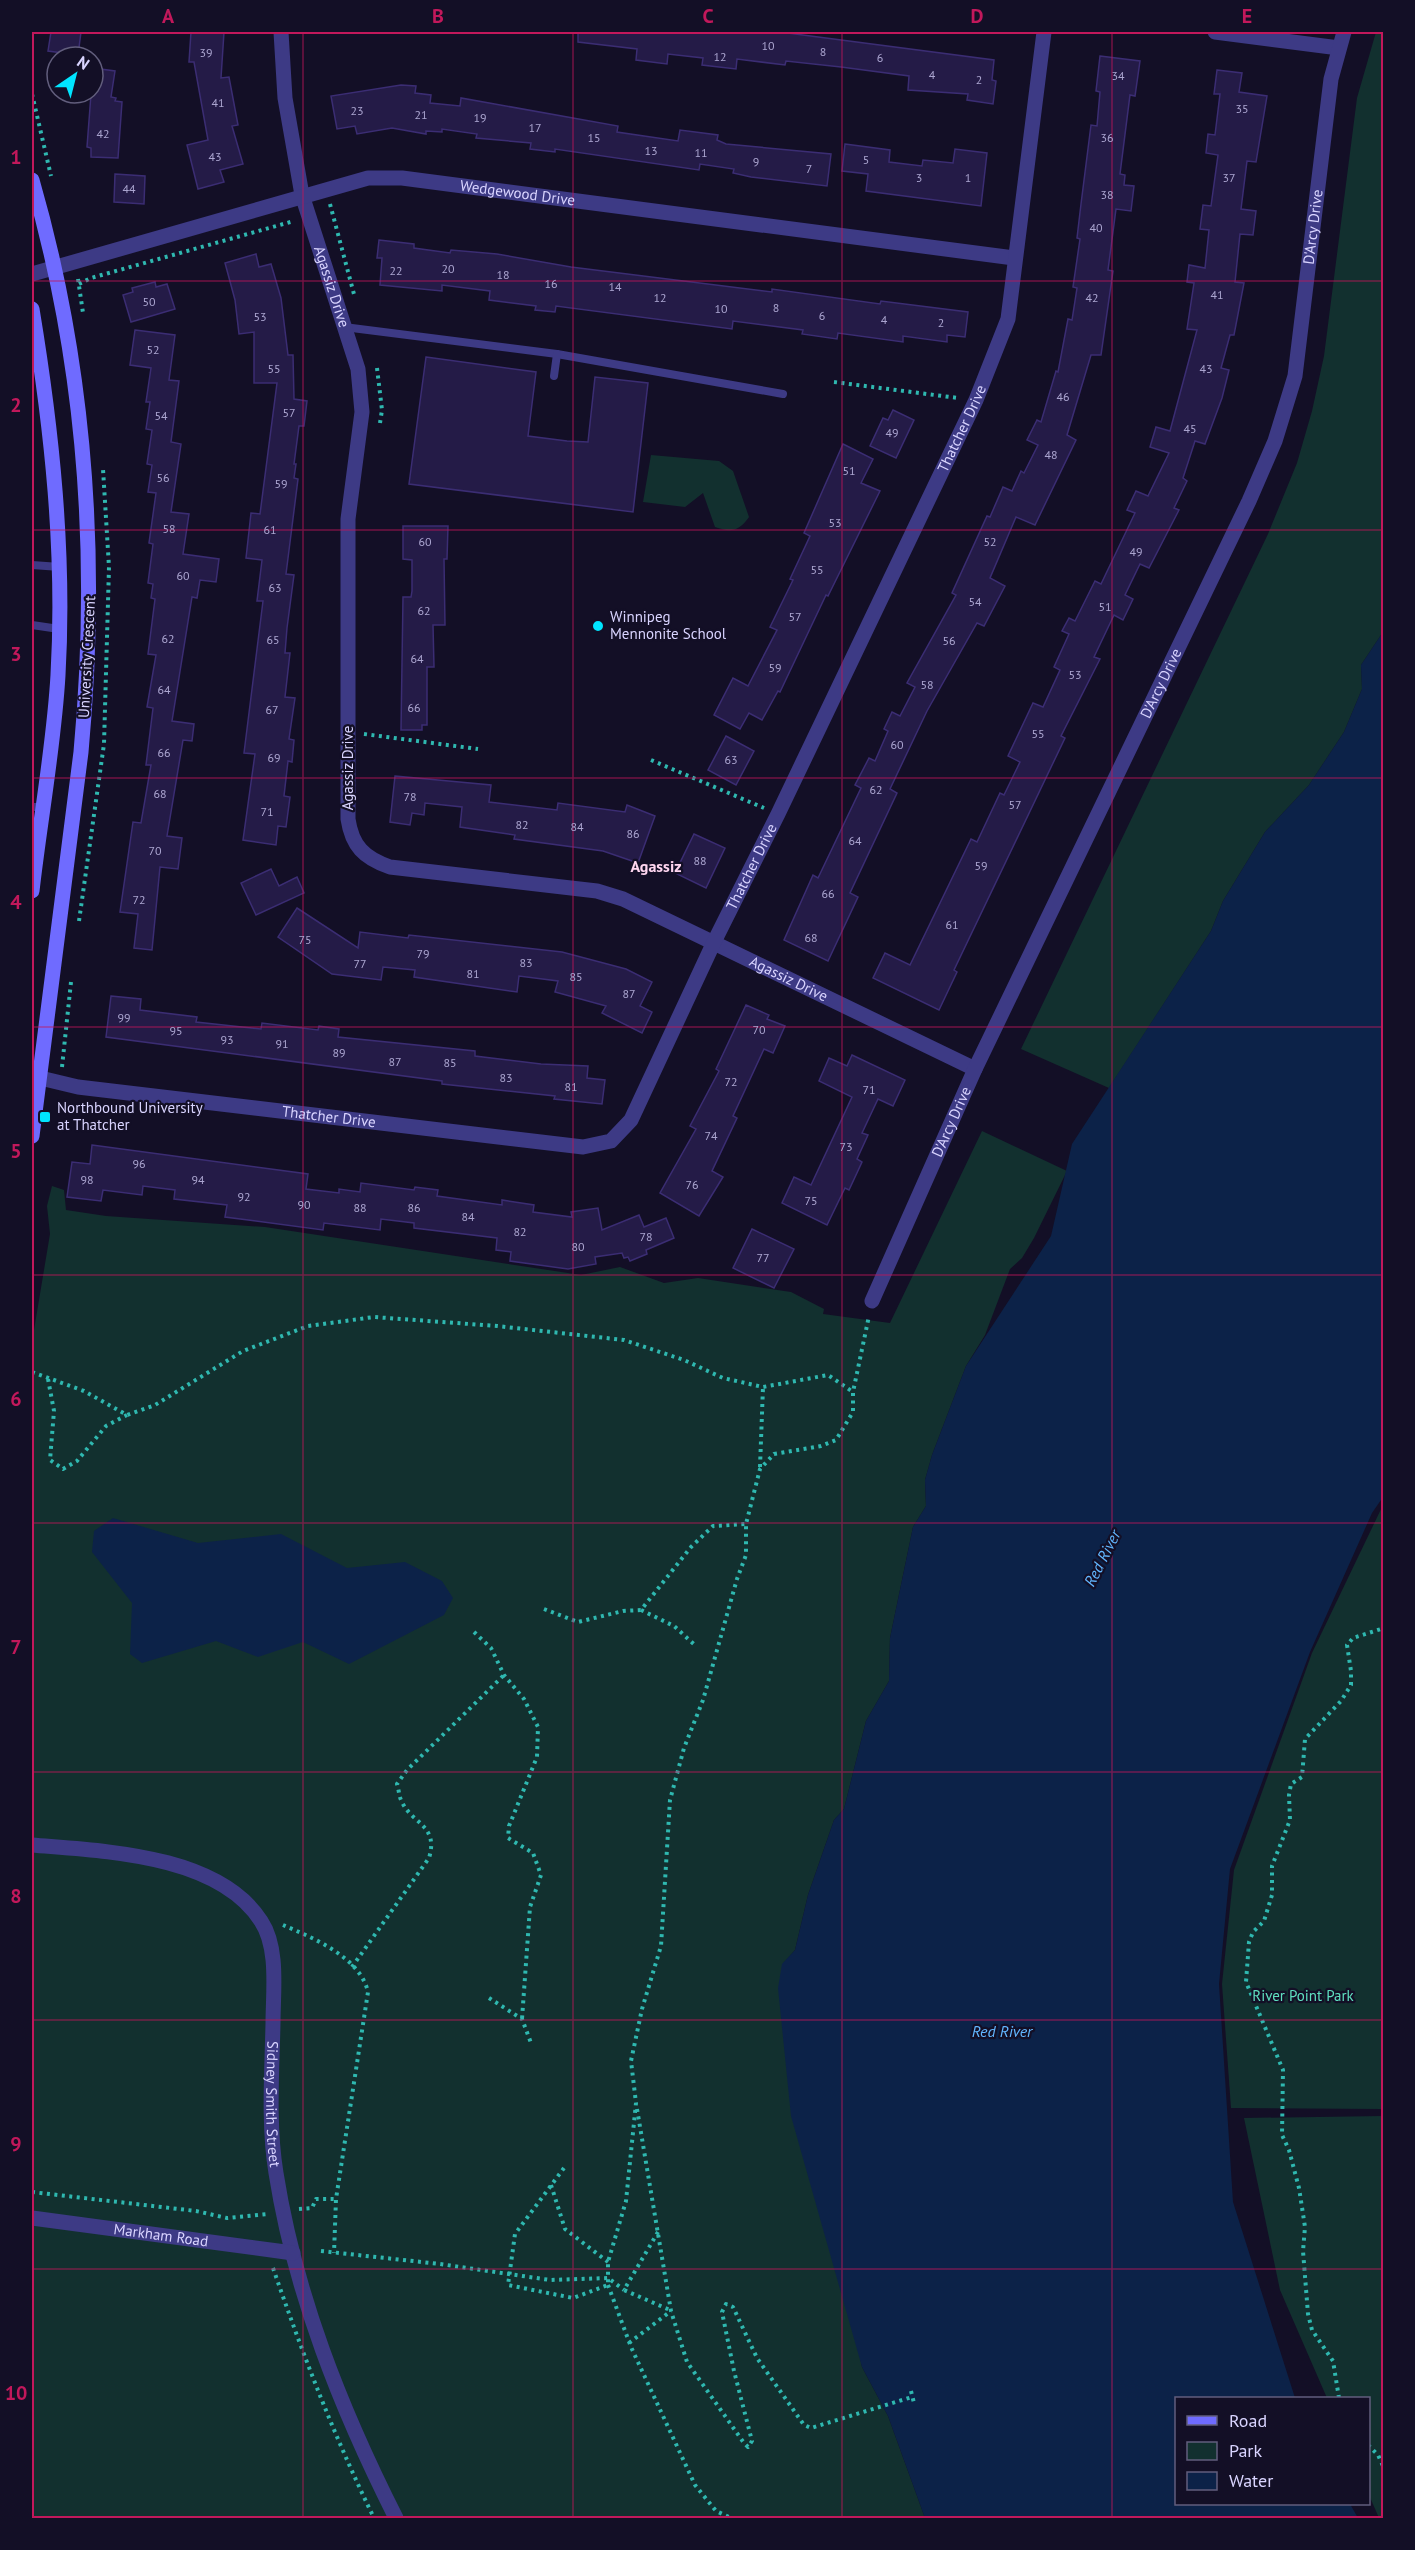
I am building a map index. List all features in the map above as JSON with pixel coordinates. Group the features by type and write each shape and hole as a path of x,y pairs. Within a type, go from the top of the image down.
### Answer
{"main road":[{"name":"University Crescent","path":"32,180 56,267 81,424 87,484 90,617 81,752 36,1077 32,1136"},
{"name":"University Crescent","path":"32,309 37,371 48,410 60,567 58,676 36,807 32,891"}],"street":[{"name":"Agassiz Drive","path":"281,32 285,98 302,195 358,369 362,412 348,519 348,819 350,835 358,850 372,861 390,867 597,891 623,899 975,1069"},
{"name":"Thatcher Drive","path":"36,1077 78,1087 583,1147 611,1140 631,1120 714,942 778,814 976,400 1008,319 1044,32"},
{"path":"1215,32 1339,48"},
{"name":"D'Arcy Drive","path":"872,1301 975,1069 1249,501 1275,441 1295,376 1332,79 1344,32"},
{"name":"Wedgewood Drive","path":"32,274 302,195 369,178 402,178 1014,258"},
{"name":"Sidney Smith Street","path":"32,1845 120,1853 175,1863 225,1888 262,1921 269,1939 272,1965 272,2140 283,2210 311,2319 342,2404 396,2518"},
{"name":"Markham Road","path":"32,2217 293,2253"}],"lane":[{"path":"344,327 557,354 783,394"},
{"path":"554,376 557,354"},
{"path":"32,566 60,567"},
{"path":"32,624 59,629"}],"path":[{"path":"79,284 91,278 309,216"},
{"path":"834,382 976,400"},
{"path":"348,732 478,749"},
{"path":"651,760 778,814"},
{"path":"760,1469 774,1454 821,1446 836,1440 853,1412 853,1392 872,1301"},
{"path":"48,1378 54,1411 50,1460 63,1469 77,1461 106,1426 127,1415 155,1405 243,1351 308,1326 374,1317 497,1326 624,1340 684,1360 723,1378 763,1387 828,1375 853,1392"},
{"path":"32,1372 84,1391 127,1415"},
{"path":"763,1387 760,1469 746,1524 746,1555 734,1589 703,1700 684,1748 670,1800 661,1946 642,2009 631,2061 636,2103 671,2311 687,2362 748,2447 752,2440 722,2312 726,2304 733,2307 757,2358 804,2425 811,2428 912,2397"},
{"path":"641,1610 691,1547 713,1526 746,1524"},
{"path":"544,1609 578,1622 623,1611 641,1610 674,1626 696,1646"},
{"path":"1339,2397 1334,2361 1312,2330 1308,2314 1303,2251 1305,2227 1299,2188 1289,2150 1282,2135 1282,2070 1245,1982 1249,1942 1252,1932 1264,1921 1272,1894 1272,1866 1290,1820 1288,1795 1292,1784 1302,1777 1305,1739 1341,1701 1351,1685 1347,1645 1353,1638 1383,1628"},
{"path":"474,1632 491,1648 504,1675 524,1699 538,1727 537,1757 509,1826 508,1838 533,1853 541,1875 530,1907 522,2019 531,2043"},
{"path":"352,1967 429,1858 432,1847 427,1828 402,1804 397,1784 407,1770 504,1675"},
{"path":"262,1921 277,1923 328,1946 366,1983 368,1992 336,2199 334,2253"},
{"path":"489,1998 522,2019"},
{"path":"636,2103 626,2201 608,2262 608,2285 629,2343 695,2485 716,2511 730,2518"},
{"path":"564,2168 515,2234 508,2286 573,2298 608,2285"},
{"path":"551,2184 565,2229 608,2262"},
{"path":"32,2192 196,2211 227,2218 257,2217 283,2210"},
{"path":"312,2208 316,2199 336,2199"},
{"path":"624,2290 658,2232"},
{"path":"321,2251 440,2264 550,2280 608,2278 624,2290 671,2311"},
{"path":"629,2343 671,2311"},
{"path":"911,2391 914,2403"},
{"path":"1370,2447 1378,2455 1383,2468"}],"green space":[{"path":"1376,32 1383,32 1383,632 1361,665 1362,689 1344,732 1309,785 1265,832 1223,901 1211,931 1109,1088 1021,1049 1268,534 1297,463 1312,411 1324,356 1357,98"},
{"path":"651,455 719,461 733,471 749,517 734,530 715,527 703,493 685,507 643,502"},
{"path":"982,1131 1067,1171 1034,1238 1022,1258 1010,1269 985,1335 966,1366 932,1455 925,1480 926,1506 913,1527 890,1638 889,1681 866,1721 844,1809 834,1820 808,1895 795,1950 783,1964 862,2367 888,2416 925,2518 32,2518 32,1342 50,1234 47,1206 52,1186 64,1190 66,1210 106,1216 265,1227 581,1275 620,1267 664,1283 698,1278 791,1292 824,1309 823,1314 890,1323"},
{"name":"River Point Park","path":"1383,1505 1383,2109 1231,2108 1222,1984 1234,1870 1312,1653"},
{"path":"1383,2116 1384,2518 1379,2518 1370,2497 1370,2397 1327,2397 1280,2290 1244,2118"}],"water":[{"name":"Red River","path":"1383,632 1383,1497 1372,1513 1310,1652 1230,1869 1219,1984 1233,2202 1295,2397 1175,2397 1175,2505 1351,2505 1358,2518 925,2518 888,2416 862,2367 791,2116 778,1988 782,1964 795,1950 808,1895 834,1820 844,1809 866,1721 889,1681 890,1638 913,1527 926,1506 925,1480 932,1455 966,1366 1051,1236 1072,1144 1211,931 1223,901 1265,832 1309,785 1344,732 1362,689 1361,665"},
{"path":"113,1518 198,1543 281,1534 347,1568 405,1562 442,1581 453,1598 444,1615 349,1664 303,1642 258,1657 216,1641 142,1663 130,1654 132,1603 92,1552 94,1531"}],"building":[{"path":"51,32 81,32 79,45 49,45"},
{"path":"191,32 224,32 221,78 229,77 238,125 232,126 243,164 220,170 224,182 198,189 187,145 208,140 194,62 189,62"},
{"path":"578,32 780,32 994,60 992,80 996,81 993,104 967,100 968,94 908,90 909,76 841,67 786,61 785,65 737,59 736,69 702,65 703,58 668,54 667,64 636,60 637,49 578,42"},
{"path":"1100,56 1140,61 1135,96 1130,95 1120,174 1125,175 1124,185 1134,186 1131,211 1116,209 1108,270 1113,271 1101,355 1091,355 1067,435 1076,440 1035,525 1016,517 990,578 1005,586 984,626 977,623 927,711 890,789 897,793 850,893 858,897 828,961 784,940 813,875 818,878 861,788 855,785 869,758 875,761 888,731 884,729 892,712 900,716 915,687 907,683 956,595 952,593 987,516 990,517 1003,487 1012,491 1021,471 1024,473 1038,445 1027,440 1037,420 1041,422 1056,371 1058,372 1068,319 1072,320 1077,288 1073,287 1080,239 1077,238 1091,125 1097,126 1100,92 1096,91"},
{"path":"105,70 115,71 111,97 116,98 115,101 122,102 118,158 91,157 91,148 87,147 90,105 105,105"},
{"path":"1217,70 1242,73 1239,92 1267,96 1256,162 1247,161 1241,209 1256,211 1253,235 1240,234 1235,282 1244,283 1234,335 1230,335 1221,368 1229,370 1222,398 1205,444 1195,441 1183,478 1187,481 1174,508 1179,510 1149,568 1140,564 1125,595 1133,599 1123,620 1114,615 1094,657 1100,659 1061,736 1065,738 954,970 957,972 939,1010 873,978 885,953 910,965 971,839 977,842 1000,793 1004,795 1020,762 1008,756 1033,703 1043,707 1060,670 1054,667 1069,634 1062,631 1069,618 1075,621 1095,581 1101,584 1135,513 1127,510 1136,491 1148,496 1169,453 1150,447 1156,427 1170,431 1197,330 1187,329 1194,283 1187,282 1189,265 1205,268 1209,230 1200,229 1203,205 1211,206 1218,155 1206,153 1208,134 1215,135 1220,94 1214,94"},
{"path":"401,85 416,86 415,93 431,95 430,103 460,106 461,98 618,126 617,132 678,141 680,130 718,135 717,140 726,144 831,154 827,186 751,177 733,173 734,169 700,164 699,170 555,149 555,152 530,149 531,143 476,138 477,134 442,129 442,132 426,131 426,134 392,128 357,134 355,126 337,129 331,96"},
{"path":"845,144 890,150 889,162 922,166 923,160 953,163 955,149 987,153 981,206 866,191 868,174 842,171"},
{"path":"115,174 145,176 144,204 114,202"},
{"path":"379,240 414,244 414,248 450,253 451,250 497,254 571,267 772,292 772,289 880,304 881,301 968,312 965,337 947,335 947,342 903,336 903,342 838,333 837,339 802,334 803,330 733,321 732,329 556,306 555,312 535,310 536,306 489,300 490,291 442,285 442,291 380,285 382,258 377,258"},
{"path":"256,254 259,267 271,264 281,298 288,355 293,355 294,399 307,401 304,426 299,426 294,464 296,464 294,478 298,479 286,574 294,575 285,653 290,653 285,697 295,698 289,739 294,740 292,762 288,761 284,796 290,797 286,827 278,826 276,845 243,840 255,754 244,753 263,601 257,601 262,560 246,558 251,513 260,514 277,383 254,383 254,332 239,334 235,300 225,263"},
{"path":"155,282 156,287 167,284 175,309 131,322 123,295 133,292 132,288"},
{"path":"135,330 175,335 169,380 179,381 171,442 181,444 171,512 189,514 183,554 219,559 216,582 200,580 197,598 192,597 172,721 194,724 192,741 183,740 167,836 182,838 178,869 160,867 152,950 134,948 138,914 120,912 133,822 141,823 151,765 146,765 153,708 147,707 156,655 148,654 155,599 151,598 153,584 148,583 153,544 149,543 156,493 148,492 152,465 147,464 152,430 146,429 150,402 146,402 151,368 130,365"},
{"path":"426,357 536,372 528,436 567,441 588,442 595,377 648,383 633,512 409,484"},
{"path":"893,410 914,420 896,458 870,446 883,418 888,420"},
{"path":"843,444 873,459 861,483 880,491 828,596 826,595 780,692 778,691 762,720 749,713 740,729 714,715 733,678 748,686 777,630 770,627 793,580 790,579 810,536 804,533"},
{"path":"403,526 448,526 447,559 444,559 445,625 433,625 434,667 427,667 427,725 422,725 422,730 401,730 403,597 411,597 412,591 412,560 403,559"},
{"path":"726,736 754,751 736,785 708,770"},
{"path":"395,776 491,785 489,802 557,810 558,803 625,812 627,805 655,816 638,863 603,851 514,839 515,835 460,827 462,807 425,803 424,815 412,813 410,825 390,822"},
{"path":"694,834 725,848 706,888 675,873"},
{"path":"271,869 279,886 297,877 304,893 256,915 241,883"},
{"path":"297,908 358,948 360,932 408,938 409,935 562,952 626,969 652,982 640,1006 652,1012 642,1033 602,1013 606,1006 555,992 558,981 519,976 517,992 414,977 415,970 383,967 381,980 332,974 278,937"},
{"path":"111,996 141,999 140,1010 197,1017 196,1022 261,1029 262,1023 318,1030 319,1026 339,1029 338,1037 475,1051 475,1056 541,1064 588,1066 587,1078 605,1080 602,1104 106,1037"},
{"path":"746,1005 769,1015 767,1019 785,1026 773,1053 764,1049 733,1116 737,1118 712,1171 723,1177 699,1216 660,1193 696,1129 690,1126 719,1071 716,1069"},
{"path":"852,1055 905,1080 893,1106 878,1099 862,1133 868,1135 857,1159 862,1162 849,1190 845,1188 827,1225 782,1203 794,1177 811,1185 852,1097 819,1081 829,1058 847,1066"},
{"path":"92,1145 308,1174 306,1189 339,1193 339,1189 360,1192 361,1183 414,1190 415,1187 438,1190 437,1196 502,1205 502,1200 534,1205 533,1212 572,1217 571,1212 598,1208 602,1230 639,1215 644,1227 666,1218 674,1238 646,1250 647,1254 630,1261 628,1257 624,1258 622,1253 595,1257 596,1264 568,1269 510,1261 511,1252 496,1250 497,1238 414,1228 414,1223 381,1219 380,1230 324,1223 323,1230 225,1217 227,1205 174,1199 175,1190 143,1186 142,1195 103,1190 101,1201 67,1197 72,1162 90,1164"},
{"path":"752,1229 794,1249 774,1288 733,1268"}],"place":[{"name":"Winnipeg Mennonite School","path":"598,626"},
{"name":"Northbound University at Thatcher","path":"45,1117"}],"district":[{"name":"Agassiz","path":"656,866"}]}
